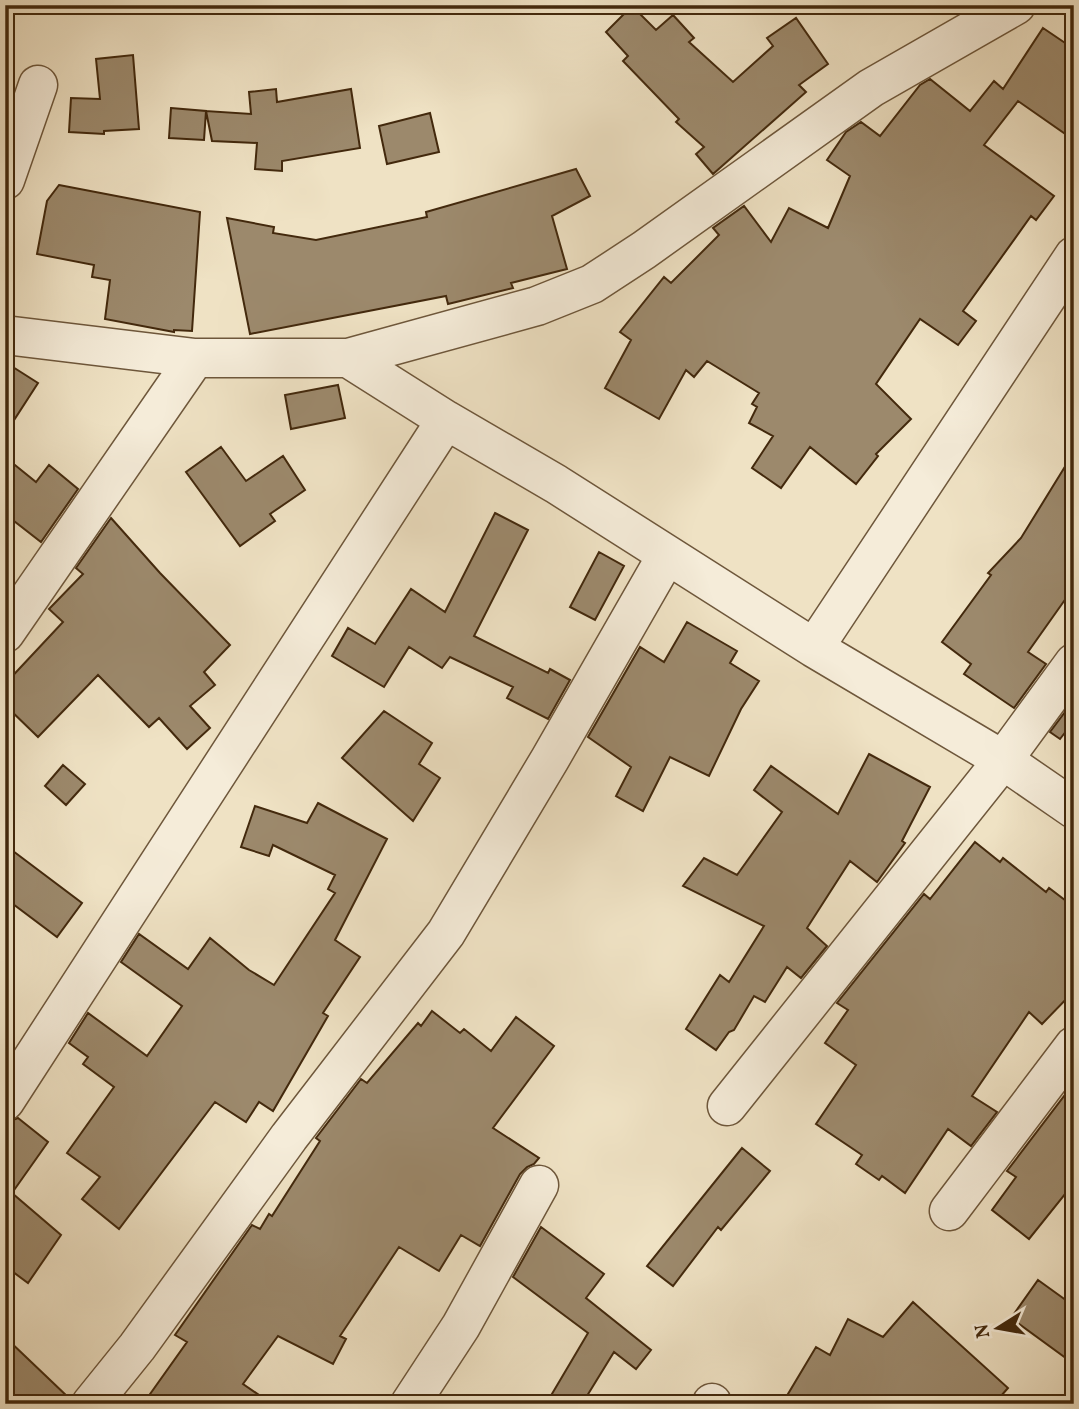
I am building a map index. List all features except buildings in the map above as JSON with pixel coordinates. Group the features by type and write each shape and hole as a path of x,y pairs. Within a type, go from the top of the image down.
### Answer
{"street":[{"path":"5,335 195,358 348,358 537,306 592,284 871,88 1016,5"},
{"path":"5,180 38,85"},
{"path":"814,649 1074,256"},
{"path":"5,633 195,358"},
{"path":"348,358 446,420 556,484 814,649 1003,760 1074,809"},
{"path":"5,1101 446,420"},
{"path":"91,1404 137,1347 289,1137 446,933 667,555"},
{"path":"727,1106 1003,760 1074,663"},
{"path":"949,1211 1074,1046"},
{"path":"410,1404 461,1326 539,1185"}]}
